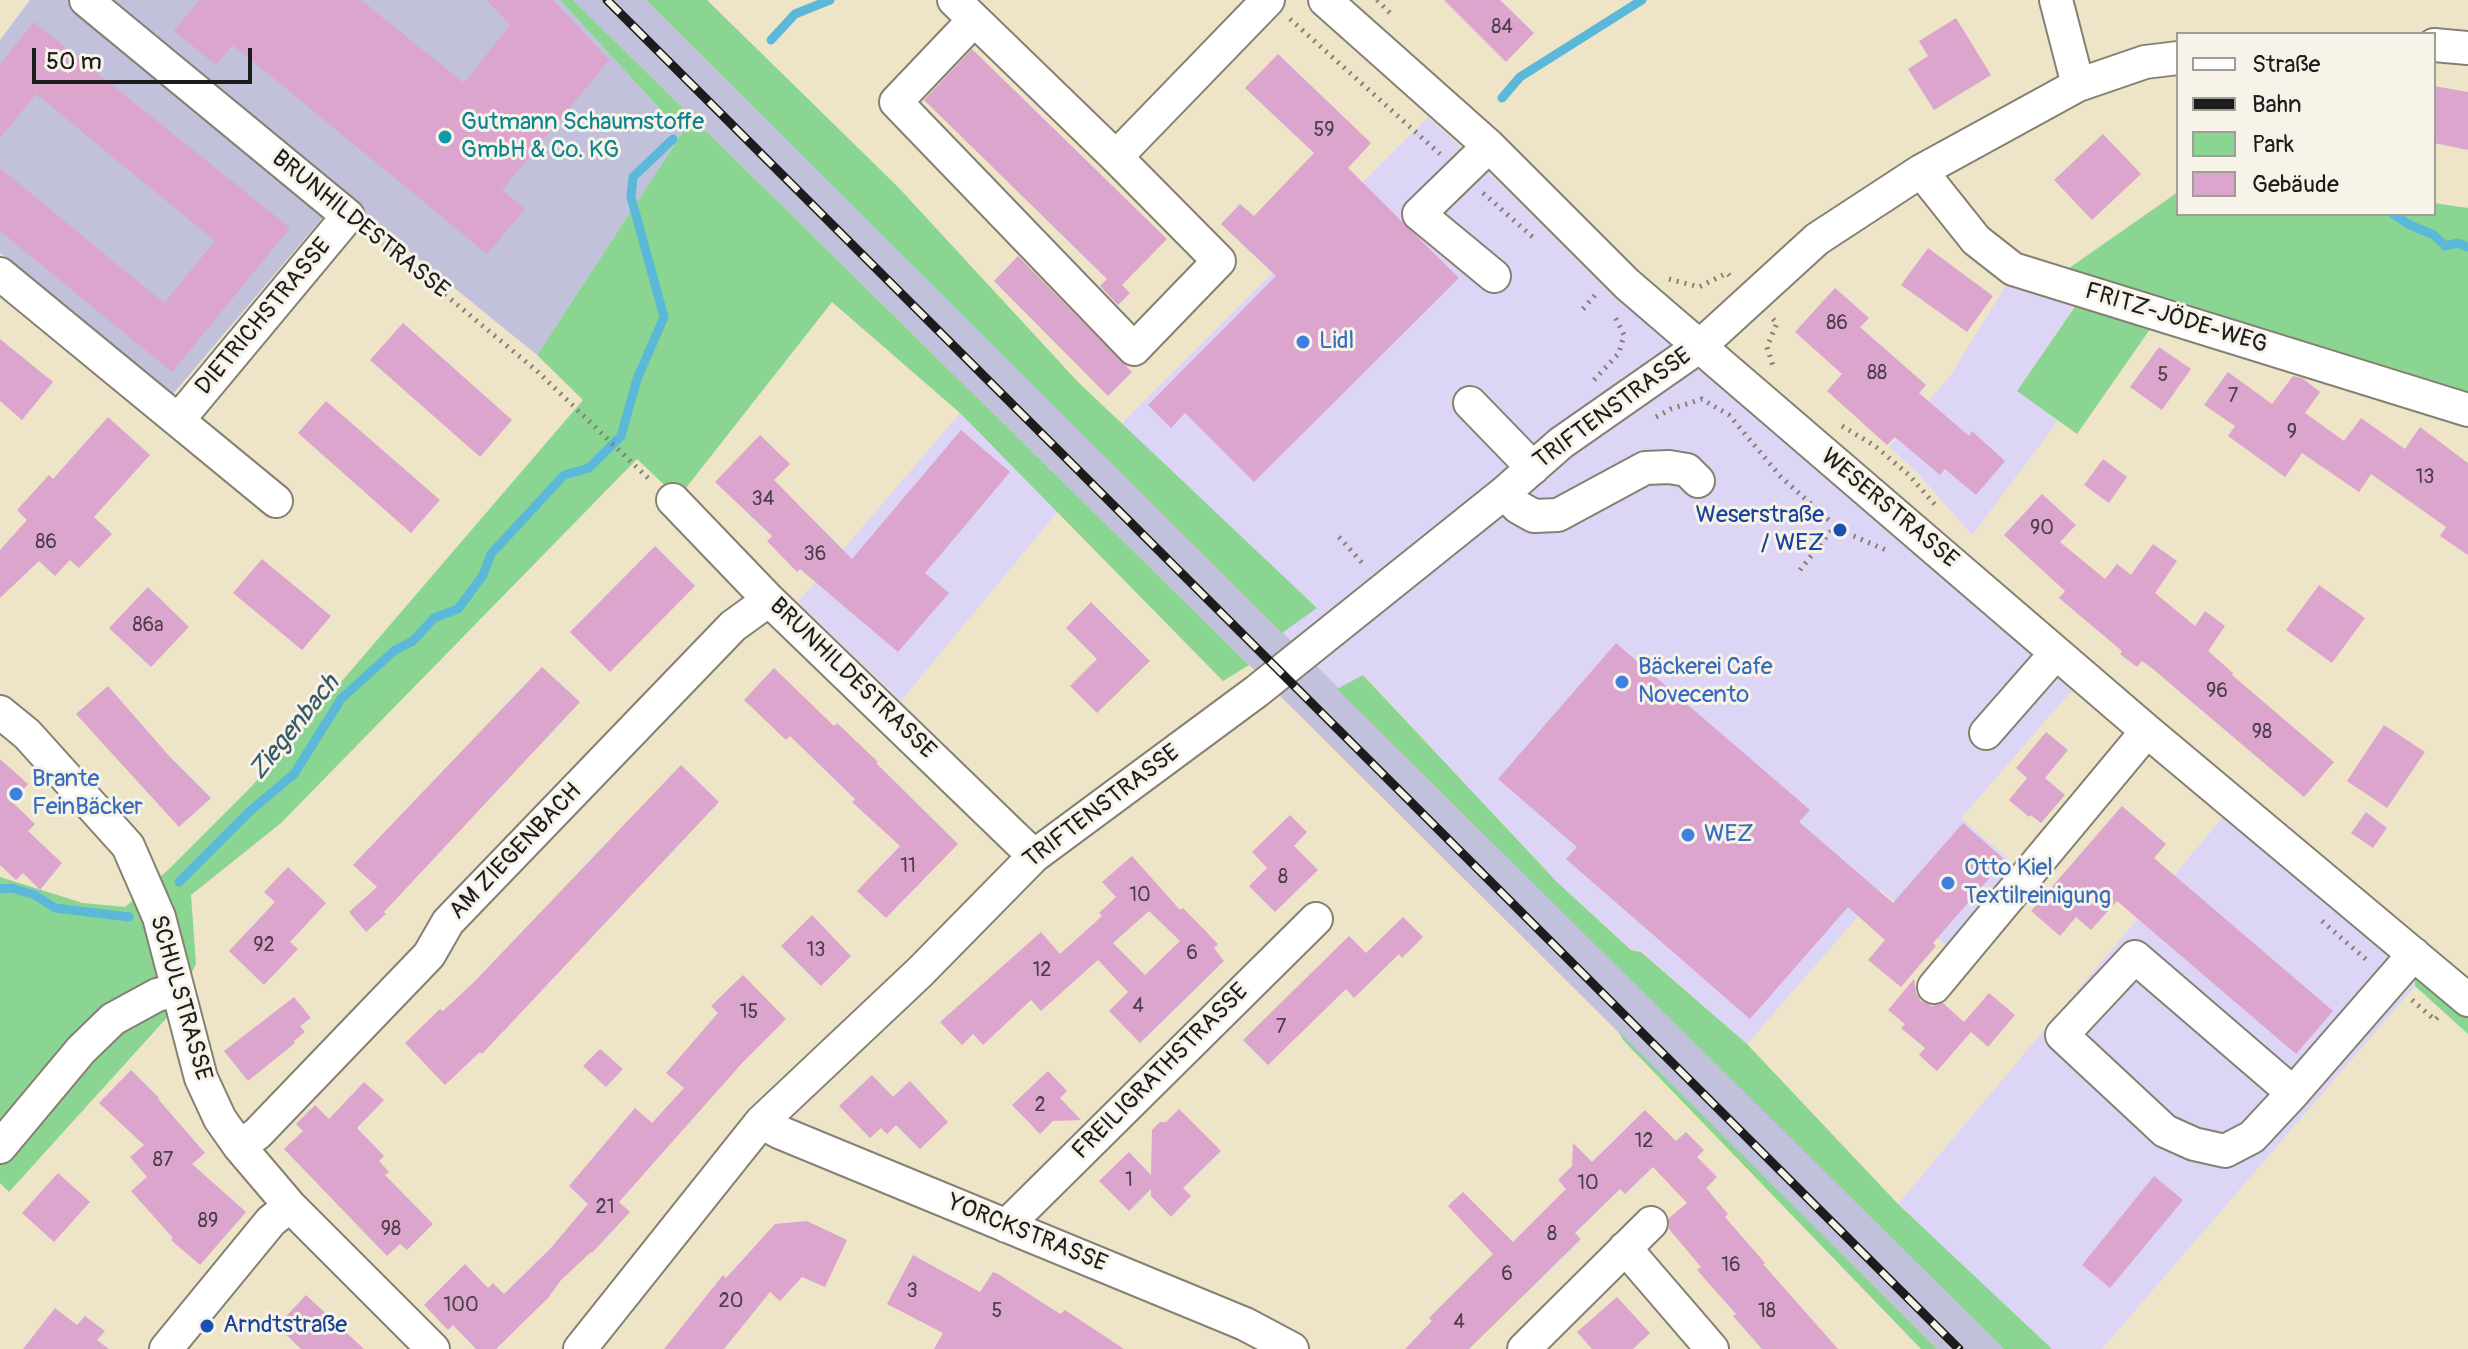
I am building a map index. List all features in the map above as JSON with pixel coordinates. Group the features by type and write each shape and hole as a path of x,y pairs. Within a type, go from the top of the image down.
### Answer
{"street":[{"name":"BRUNHILDESTRASSE","path":"86,0 348,216"},
{"path":"1116,157 1268,0"},
{"name":"WESERSTRASSE","path":"1325,0 1489,146 1627,284 2147,731 2468,1000"},
{"path":"2056,0 2078,85"},
{"path":"964,10 1116,157 1219,261 1134,349 896,102 964,10"},
{"path":"2436,45 2468,48"},
{"name":"TRIFTENSTRASSE","path":"580,1349 761,1122 920,972 1034,856 1257,691 1504,493 1561,443 1700,346 1817,239 1921,171 2078,85 2145,62 2176,58"},
{"path":"1489,146 1419,214 1494,276"},
{"name":"FRITZ-JÖDE-WEG","path":"1921,171 1976,240 2013,269 2468,410"},
{"name":"DIETRICHSTRASSE","path":"179,419 348,216"},
{"name":"DIETRICHSTRASSE","path":"0,274 276,501"},
{"path":"1470,403 1533,468"},
{"path":"1504,493 1518,507 1534,516 1558,515 1645,468 1687,470 1698,481"},
{"name":"BRUNHILDESTRASSE","path":"673,500 769,600 1034,856"},
{"name":"AM ZIEGENBACH","path":"239,1146 257,1134 429,955 448,922 733,626 769,600"},
{"path":"1986,733 2056,653"},
{"name":"SCHULSTRASSE","path":"0,712 27,734 128,846 159,917 201,1078 220,1119 290,1206 433,1349"},
{"path":"1934,987 2147,731"},
{"name":"FREILIGRATHSTRASSE","path":"1006,1226 1316,919"},
{"path":"2293,1093 2135,957 2062,1035 2165,1131 2194,1144 2225,1151 2252,1137 2293,1093 2414,954"},
{"path":"0,1147 81,1050 113,1019 157,995 177,990"},
{"name":"YORCKSTRASSE","path":"761,1122 1245,1324 1292,1349"},
{"path":"166,1349 271,1221 290,1206"},
{"path":"1524,1349 1651,1223"},
{"path":"1625,1248 1712,1349"}],"path":[{"path":"1377,0 1399,22"},
{"name":"BRUNHILDESTRASSE","path":"348,216 537,371 628,456"},
{"path":"1659,273 1699,287 1727,273 1777,323 1767,347 1771,367 1782,377"},
{"path":"1583,309 1597,294"},
{"path":"1607,303 1624,335 1619,353"},
{"path":"1671,409 1702,399 1729,415"},
{"path":"1838,424 1875,446 1909,475 1939,509"},
{"path":"1800,570 1835,526"},
{"path":"1339,537 1371,573"}],"shaded area":[{"path":"30,0 560,0 682,133 537,355 341,196 173,394 0,253 0,40"},
{"path":"573,0 646,0 2004,1349 1937,1349 1249,665"},
{"path":"1428,117 1689,359 2074,688 1961,818 2021,870 1953,951 1881,890 1747,1044 1642,952 1632,950 1557,882 1364,675 1337,689 1282,633 1316,607 1121,424"},
{"path":"2021,261 2092,281 2017,391 2058,421 1972,535 1914,469 1889,447 1950,376"},
{"path":"960,413 1058,511 901,701 798,602"},
{"path":"2240,797 2416,942 2415,986 2102,1349 2052,1349 1898,1204"}],"green space":[{"path":"560,0 573,0 1249,665 1223,681 960,413 832,302 678,498 637,459 281,823 191,895 196,964 172,1012 9,1192 0,1183 0,877 83,903 125,907 169,869 251,787 583,400 537,355 682,133"},
{"path":"646,0 707,0 898,187 1078,382 1317,608 1282,633"},
{"path":"2176,193 2176,216 2436,216 2436,203 2468,208 2468,421 2155,322 2077,434 2017,391 2092,282 2062,273"},
{"path":"1363,675 1557,882 1631,950 1641,952 1747,1044 1898,1204 2052,1349 2004,1349 1337,689"},
{"path":"2416,942 2468,986 2468,1034 2415,986"},
{"path":"1619,1032 1937,1349 1921,1349 1623,1040"}],"building":[{"name":"Gutmann Schaumstoffe GmbH & Co. KG","path":"199,0 361,0 464,83 510,25 487,0 553,0 609,60 502,190 525,209 487,254 233,45 216,65 174,31"},
{"path":"1444,0 1500,0 1534,33 1506,62"},
{"path":"1956,18 1991,75 1934,110 1908,69 1928,56 1919,41"},
{"path":"34,22 290,228 172,372 0,231 0,168 164,303 215,241 36,94 0,138 0,64"},
{"path":"972,49 1167,239 1122,285 1130,293 1118,305 1100,286 1107,279 924,100"},
{"name":"Lidl","path":"1278,54 1371,143 1348,168 1459,278 1254,482 1185,413 1171,428 1148,405 1276,276 1221,224 1240,204 1254,216 1314,153 1245,88"},
{"path":"2436,86 2468,92 2468,150 2436,143"},
{"path":"2103,134 2141,174 2092,220 2054,180"},
{"path":"1928,248 1993,296 1967,332 1901,285"},
{"path":"1018,256 1132,372 1108,396 994,281"},
{"path":"1835,288 1869,318 1860,327 1926,385 1919,393 1969,436 1972,431 2005,461 1976,495 1945,469 1940,475 1895,437 1887,445 1827,391 1842,374 1795,332"},
{"path":"403,323 512,420 480,457 370,360"},
{"path":"0,339 53,382 22,420 0,401"},
{"path":"2159,347 2191,369 2162,410 2130,387"},
{"path":"2228,372 2272,404 2293,376 2302,378 2320,392 2305,413 2344,441 2361,418 2405,449 2420,427 2468,463 2468,555 2440,536 2446,527 2371,474 2359,492 2302,453 2285,477 2228,436 2235,426 2204,405"},
{"path":"326,401 440,500 411,533 298,433"},
{"path":"108,417 150,455 94,517 112,534 79,568 70,560 55,576 39,561 0,598 0,550 27,520 17,510 49,475 53,479"},
{"path":"961,430 1010,472 925,573 949,593 898,652 800,569 797,572 767,541 772,536 715,482 760,435 790,464 774,480 852,559"},
{"path":"2103,459 2127,477 2109,503 2084,485"},
{"path":"2042,494 2076,525 2060,542 2105,579 2117,564 2131,575 2153,544 2177,561 2155,593 2195,626 2205,611 2225,626 2208,651 2334,762 2304,797 2153,669 2142,661 2137,667 2120,654 2122,651 2059,598 2065,591 2004,535"},
{"path":"655,546 695,586 610,672 570,632"},
{"path":"262,559 331,616 302,650 233,593"},
{"path":"2319,585 2365,618 2332,663 2286,630"},
{"path":"148,587 189,627 151,667 109,628"},
{"path":"1091,602 1150,661 1097,713 1070,686 1097,659 1066,628"},
{"name":"WEZ","path":"1616,643 1810,810 1799,822 1893,903 1963,823 2005,860 1933,943 1936,946 1901,987 1868,960 1885,940 1848,907 1750,1019 1566,859 1577,847 1498,779"},
{"path":"542,667 580,702 366,932 349,912 377,887 353,865"},
{"path":"774,668 834,726 837,723 878,762 958,844 886,918 857,891 900,846 852,802 855,799 790,736 786,740 744,700"},
{"path":"108,686 170,757 211,798 179,827 76,714"},
{"path":"2384,725 2425,752 2387,808 2347,781"},
{"path":"2046,732 2068,750 2045,778 2065,795 2041,823 2009,800 2027,778 2016,768"},
{"path":"0,759 28,784 12,802 35,824 28,831 62,863 40,890 23,873 16,880 0,865"},
{"path":"681,765 719,802 482,1054 480,1052 445,1085 405,1043 475,981"},
{"path":"2122,806 2166,844 2154,858 2333,1011 2296,1054 2117,901 2091,930 2076,917 2060,936 2031,911"},
{"path":"2366,812 2387,828 2373,848 2351,833"},
{"path":"1290,815 1307,832 1294,846 1318,870 1275,912 1249,886 1267,868 1252,852"},
{"path":"1132,856 1180,910 1183,908 1218,944 1214,948 1224,961 1140,1043 1109,1011 1128,992 1098,960 1041,1011 1031,1000 983,1045 973,1034 962,1045 940,1022 1041,932 1060,954 1102,916 1099,913 1116,897 1102,882","holes":["1149,911 1180,941 1145,975 1113,943"]},
{"path":"288,867 326,903 290,942 298,949 264,985 229,951 275,902 264,892"},
{"path":"812,915 851,956 821,986 781,946"},
{"path":"1403,917 1423,937 1402,958 1399,954 1354,998 1346,989 1268,1065 1243,1040 1349,936 1366,953"},
{"path":"743,975 786,1019 743,1062 619,1202 630,1212 496,1349 476,1349 453,1325 448,1330 424,1305 465,1264 488,1288 493,1283 504,1294 550,1249 588,1204 569,1186 635,1108 652,1123 684,1088 666,1073 718,1013 711,1006"},
{"path":"1914,979 1921,1001 1932,1006 1943,1003 1964,1022 1989,993 2015,1015 1988,1047 1971,1032 1937,1071 1919,1055 1925,1048 1901,1028 1905,1024 1888,1010"},
{"path":"294,997 311,1018 300,1026 305,1032 248,1081 224,1051"},
{"path":"600,1049 623,1069 606,1087 583,1066"},
{"path":"131,1070 205,1153 192,1164 246,1212 200,1265 171,1240 173,1238 131,1191 147,1177 130,1157 144,1145 99,1103"},
{"path":"1048,1071 1067,1091 1060,1098 1081,1120 1053,1121 1040,1134 1012,1105"},
{"path":"872,1075 893,1097 910,1081 948,1122 920,1149 896,1125 887,1134 881,1128 870,1138 839,1106"},
{"path":"364,1082 384,1100 357,1128 384,1156 379,1161 389,1172 385,1175 433,1224 407,1250 400,1244 387,1256 284,1149 303,1131 296,1124 315,1105 329,1119"},
{"path":"1179,1109 1221,1151 1183,1188 1191,1196 1171,1217 1151,1196 1151,1189 1129,1211 1099,1181 1129,1152 1151,1175 1152,1130"},
{"path":"1645,1110 1676,1141 1686,1132 1704,1150 1697,1157 1717,1177 1706,1188 1728,1214 1725,1217 1838,1349 1762,1349 1697,1270 1701,1267 1669,1229 1669,1218 1687,1203 1653,1167 1625,1194 1620,1189 1575,1233 1581,1239 1469,1349 1405,1349 1432,1321 1429,1318 1493,1254 1448,1206 1463,1192 1513,1242 1566,1189 1558,1180 1572,1166 1573,1143 1592,1162"},
{"path":"58,1173 90,1202 54,1242 22,1213"},
{"path":"2154,1176 2183,1200 2110,1288 2082,1265"},
{"path":"807,1221 847,1240 825,1287 802,1277 780,1301 770,1292 724,1349 664,1349 723,1275 726,1278 775,1224"},
{"path":"913,1255 980,1292 993,1272 998,1274 1060,1314 1065,1310 1124,1349 934,1349 943,1333 887,1304"},
{"path":"306,1295 364,1349 301,1349 277,1326"},
{"path":"1617,1297 1650,1333 1633,1349 1592,1349 1577,1332"},
{"path":"55,1308 77,1325 85,1316 105,1331 97,1340 109,1349 23,1349"}],"waterway":[{"name":"Ziegenbach","path":"771,40 795,14 830,0"},
{"name":"Ziegenbach","path":"1502,98 1520,77 1642,0"},
{"name":"Ziegenbach","path":"179,882 250,811 294,774 341,699 395,650 413,641 434,618 458,609 483,575 491,554 564,475 589,468 621,436 637,379 664,317 631,197 633,177 673,139"},
{"name":"Ziegenbach","path":"2396,216 2434,235 2445,246 2458,243 2468,247"},
{"name":"Ziegenbach","path":"0,889 12,888 35,895 55,908 129,917"}],"railway":[{"path":"607,0 1959,1349"}],"place":[{"name":"Gutmann Schaumstoffe GmbH & Co. KG","path":"445,137"},
{"name":"Lidl","path":"1303,342"},
{"name":"Weserstraße / WEZ","path":"1840,530"},
{"name":"Bäckerei Cafe Novecento","path":"1622,682"},
{"name":"Brante FeinBäcker","path":"16,794"},
{"name":"WEZ","path":"1688,835"},
{"name":"Otto Kiel Textilreinigung","path":"1948,883"},
{"name":"Arndtstraße","path":"207,1326"}]}
